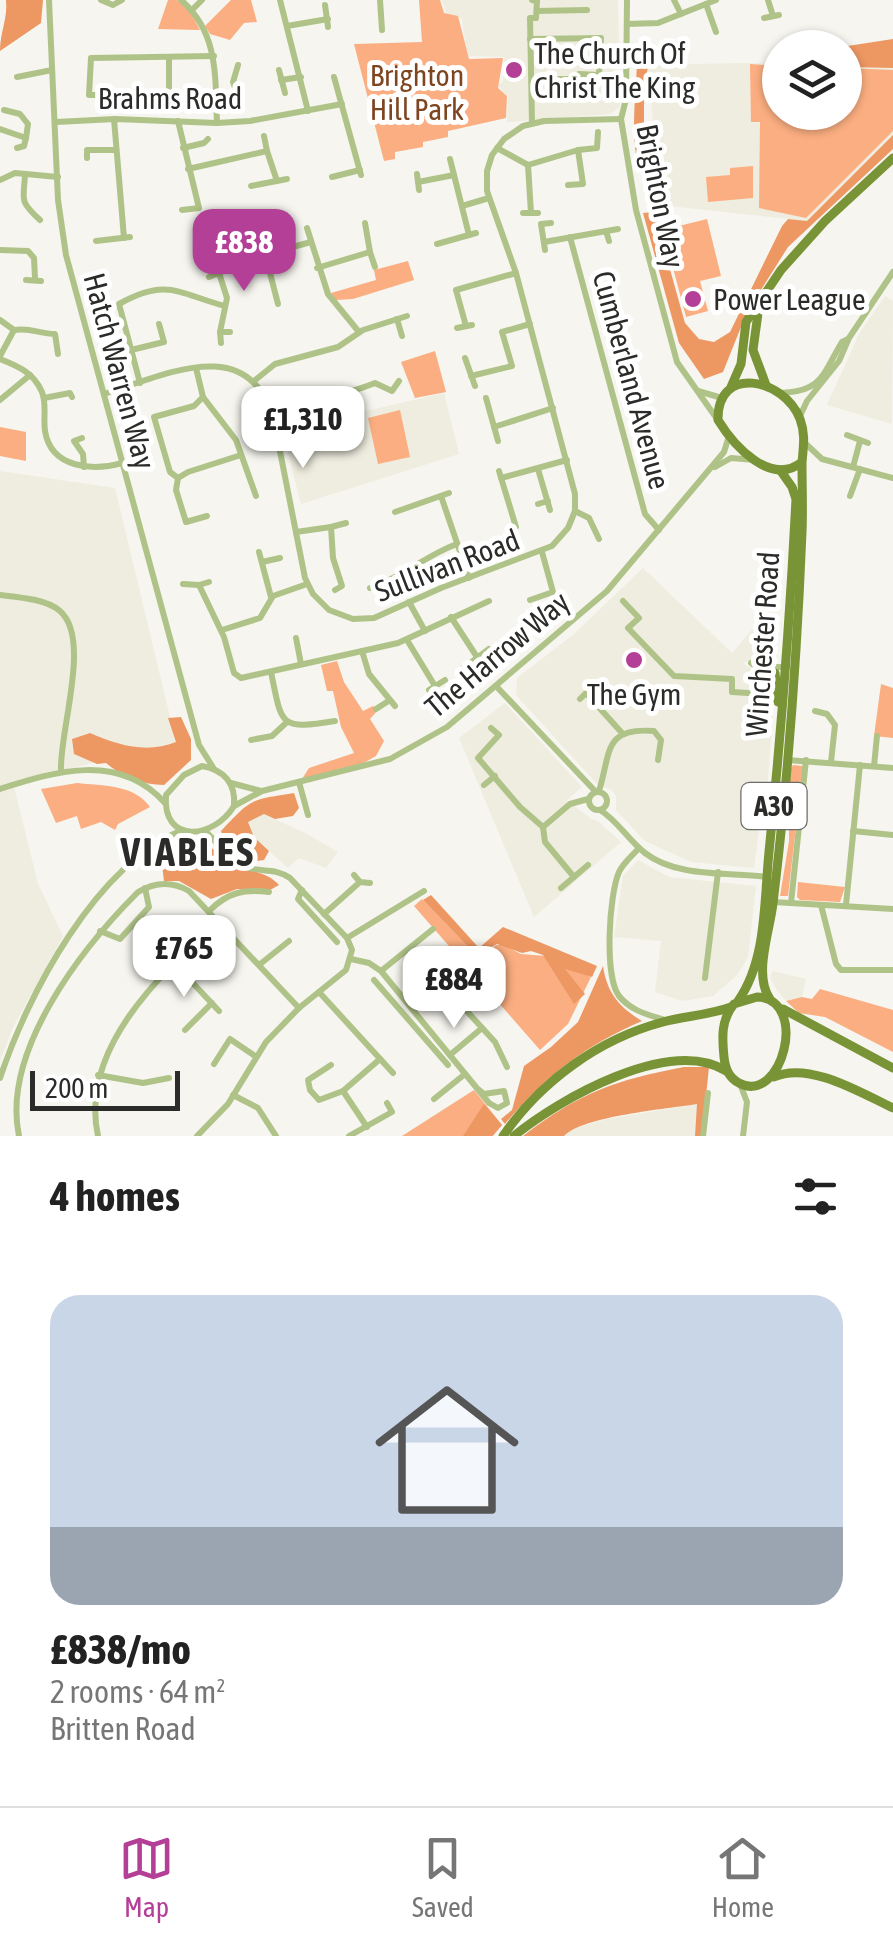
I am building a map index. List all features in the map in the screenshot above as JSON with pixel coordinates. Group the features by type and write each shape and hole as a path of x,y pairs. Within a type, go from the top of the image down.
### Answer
{"main road":[{"path":"802,462 793,469 780,470 756,460 729,436 718,420 741,364 743,330 781,270 804,243 893,158"},
{"path":"726,393 750,383 766,385 753,350 758,306"},
{"name":"A30","path":"766,385 781,393 800,418 805,443 802,462"},
{"name":"Winchester Road","path":"770,999 762,978 787,760 786,671 802,536 802,462"},
{"name":"Winchester Road","path":"735,1004 754,971 780,744 796,499 780,470"},
{"path":"503,1136 544,1090 590,1052 669,1021 750,997 770,999 893,1068"},
{"path":"728,1073 723,1028 735,1004"},
{"path":"767,1081 779,1064 786,1032 780,1008"},
{"path":"514,1136 560,1103 620,1076 697,1060 728,1073 740,1084 767,1081 787,1072 804,1072 893,1108"}],"street":[{"name":"Hatch Warren Way","path":"49,0 60,220 66,256 199,745 214,769"},
{"path":"101,0 113,5 122,0"},
{"path":"180,0 203,27 214,56 217,123"},
{"path":"192,10 202,0"},
{"path":"280,0 308,111"},
{"path":"382,30 380,1 391,0"},
{"path":"532,0 537,1 536,18 530,18 532,123"},
{"name":"Brighton Way","path":"627,0 626,99 621,119 636,210 670,342 680,367 718,420"},
{"path":"674,0 680,14"},
{"path":"627,24 658,23 716,0"},
{"path":"768,0 772,16"},
{"path":"287,26 328,23 325,4"},
{"path":"706,4 716,31"},
{"path":"536,10 587,10"},
{"path":"530,39 601,38 600,75 534,79"},
{"path":"88,95 91,58 214,56"},
{"path":"169,57 170,91"},
{"path":"216,84 235,86 238,65"},
{"path":"17,77 52,70"},
{"path":"279,70 285,93"},
{"path":"282,80 301,77"},
{"path":"332,177 361,173 334,77"},
{"name":"Brahms Road","path":"56,122 114,119 217,123 342,104"},
{"path":"0,129 24,144 28,124 20,114 4,110"},
{"path":"96,241 127,238 114,119"},
{"path":"599,539 590,518 575,510 567,460 516,273 489,198 488,171 497,148 510,134 532,123 621,119"},
{"path":"178,122 199,208 182,210"},
{"path":"497,148 528,165 598,147 598,132"},
{"path":"264,136 276,181"},
{"path":"183,148 206,144"},
{"path":"87,158 87,150 116,150"},
{"path":"568,185 583,184 578,150"},
{"path":"188,170 267,151"},
{"path":"437,244 472,234 450,160"},
{"path":"528,165 531,213"},
{"path":"0,180 9,174 58,177"},
{"path":"26,174 21,194 26,206 40,220"},
{"path":"418,182 454,176"},
{"path":"251,186 288,179"},
{"path":"461,206 489,198"},
{"path":"16,209 26,206"},
{"path":"364,223 376,267"},
{"name":"Cumberland Avenue","path":"550,224 541,224 545,246 618,229"},
{"path":"308,228 328,294 359,332"},
{"name":"Cumberland Avenue","path":"606,231 609,242"},
{"name":"Cumberland Avenue","path":"570,238 645,514 659,530"},
{"path":"208,277 260,256 312,242"},
{"path":"0,250 28,251 34,258 34,280"},
{"path":"318,268 370,252"},
{"path":"260,256 270,274 278,304"},
{"path":"800,418 807,400 893,272"},
{"path":"219,273 227,298 221,344"},
{"path":"465,326 456,290 516,273"},
{"path":"140,384 117,301 167,288 225,306"},
{"path":"254,382 275,364 338,347 359,332 407,316"},
{"path":"0,320 14,330 26,328 42,334 54,330 58,354"},
{"path":"398,320 402,336"},
{"path":"131,350 164,342 159,324"},
{"path":"512,366 500,333 530,324"},
{"path":"14,330 0,358 30,375 44,398 44,426 50,444 66,460 84,468 122,463"},
{"path":"220,332 230,332"},
{"path":"781,393 808,390 838,357 846,340"},
{"path":"465,358 475,386"},
{"path":"471,376 525,364"},
{"path":"104,394 196,368 228,367 254,382 270,407 308,584 272,597"},
{"path":"196,368 203,398 230,432 242,455 255,493 245,491"},
{"path":"0,400 30,375"},
{"path":"300,406 321,406 374,380 392,391 399,380"},
{"path":"697,390 726,393"},
{"path":"44,398 70,392"},
{"path":"145,420 194,406 203,398"},
{"path":"487,398 498,441"},
{"path":"278,441 320,430 321,406"},
{"path":"494,427 553,408"},
{"path":"154,417 170,472 178,478"},
{"path":"847,435 864,442 850,496"},
{"name":"The Harrow Way","path":"234,806 262,792 368,766 407,752 447,728 607,591 724,452 729,436"},
{"path":"82,438 74,440 84,468"},
{"path":"805,443 822,458 893,478"},
{"path":"186,522 176,490 178,478 242,455"},
{"path":"709,471 731,458 756,460"},
{"path":"802,462 822,458"},
{"path":"517,527 500,475 567,460"},
{"path":"538,469 550,510"},
{"path":"395,512 445,494 469,578"},
{"path":"538,504 548,501"},
{"name":"Sullivan Road","path":"308,584 329,610 353,619 374,618 542,552 562,536 575,510"},
{"path":"174,522 207,516"},
{"path":"296,532 346,523"},
{"path":"332,527 333,558 342,587"},
{"path":"370,588 392,580 428,555 457,544"},
{"path":"222,630 260,618 267,610 272,597 258,552"},
{"path":"530,600 554,592 542,552"},
{"path":"262,562 280,558"},
{"path":"183,584 209,582"},
{"path":"199,585 222,630 237,676 271,672 407,640 489,601"},
{"path":"0,595 49,604 59,610 72,629 73,661 61,747 62,770"},
{"path":"623,600 639,618 628,628 674,676 732,679 732,692 748,694 749,683"},
{"path":"409,602 425,630"},
{"path":"451,617 477,657"},
{"path":"296,638 302,664"},
{"path":"407,640 432,688 445,680"},
{"path":"461,670 489,649"},
{"path":"362,652 369,674 392,703 376,709"},
{"path":"753,662 760,671 786,671"},
{"path":"271,672 280,714 287,722 302,727 334,720"},
{"path":"496,686 639,848 674,867 766,876"},
{"path":"580,699 586,694 622,733"},
{"path":"815,711 827,714 835,725 831,762"},
{"path":"256,736 272,736 287,722"},
{"path":"492,728 499,735 478,758 520,807 544,827 545,842 574,877"},
{"path":"594,794 606,755 622,733 654,731 660,740 658,760"},
{"path":"874,766 878,736"},
{"name":"Hatch Warren Way","path":"194,768 199,745"},
{"path":"787,760 893,768"},
{"path":"791,903 806,760"},
{"path":"846,905 860,765"},
{"path":"165,803 169,789 202,766 214,769 231,783 262,792"},
{"path":"0,789 62,770 104,771 150,788 169,789"},
{"path":"484,785 494,776"},
{"path":"300,782 308,814"},
{"path":"161,840 182,830 216,826 234,806 231,783"},
{"path":"150,788 165,803 172,822 182,830"},
{"path":"594,794 603,807"},
{"path":"544,827 570,804 594,794"},
{"path":"0,1078 22,1016 61,949 108,889 161,840 172,822"},
{"path":"216,826 220,846"},
{"path":"197,1136 222,1112 256,1056 299,1008 346,970 352,950 347,938 280,872 237,863 205,830"},
{"path":"853,831 893,835"},
{"path":"639,848 618,874 608,955 610,977 620,997 640,1012 669,1021"},
{"path":"561,888 588,865"},
{"path":"704,978 718,872"},
{"path":"324,914 357,879 370,883"},
{"path":"19,1136 16,1095 34,1040 73,966 100,930 145,888 160,884 181,886 299,1008"},
{"path":"100,930 120,939 149,907 145,888"},
{"path":"302,890 298,899 337,942"},
{"path":"347,938 424,891"},
{"path":"208,910 232,893 270,892"},
{"path":"773,902 893,910"},
{"path":"821,905 836,964 841,970 893,970"},
{"path":"98,1136 94,1101 98,1075 116,1036 175,964 218,921"},
{"path":"380,971 433,928"},
{"path":"259,965 289,941"},
{"path":"351,959 370,963 380,971 448,1066"},
{"path":"175,964 219,1011"},
{"path":"432,972 482,1028 507,1067"},
{"path":"374,980 398,998 450,1055 478,1089 495,1107 503,1108 508,1103 504,1092 487,1094 478,1089"},
{"path":"319,992 393,1073"},
{"path":"185,1030 212,1004"},
{"path":"450,1055 482,1028"},
{"path":"214,1064 230,1038 256,1056"},
{"path":"331,1065 310,1078 308,1087 322,1101 344,1091 380,1059"},
{"path":"434,1099 466,1074"},
{"path":"98,1075 143,1083 169,1078"},
{"path":"747,1102 767,1081"},
{"path":"740,1084 747,1102 743,1136"},
{"path":"344,1091 368,1127"},
{"path":"703,1136 708,1092"},
{"path":"233,1095 258,1108 276,1136"},
{"path":"349,1136 392,1112 387,1103"}],"shaded area":[{"path":"6,0 43,0 41,23 0,51 6,13"},
{"path":"442,0 618,0 620,107 610,114 507,122 508,96 498,86 503,81 504,57 467,56 462,19 446,13"},
{"path":"893,39 893,68 862,67 862,44"},
{"path":"641,60 648,65 644,180 634,139 637,63"},
{"path":"762,64 762,130 862,130 862,67 893,68 893,135 807,221 660,205 648,65"},
{"path":"893,135 893,149 788,247 747,312 723,372 704,379 679,343 643,213 654,212 685,323 699,339 714,342 730,332 788,219 807,221"},
{"path":"885,296 893,301 892,424 827,405 859,334"},
{"path":"444,393 459,454 301,504 285,442 327,431 331,419"},
{"path":"0,471 115,488 176,742 13,783 38,884 63,936 13,1027 0,1061"},
{"path":"643,568 732,653 777,595 777,657 743,663 772,683 765,816 761,816 754,868 691,862 645,841 616,810 612,790 598,785 516,695 517,678 574,634"},
{"path":"505,703 582,787 567,800 621,842 534,917 459,738"},
{"path":"181,717 191,739 191,760 164,785 133,779 106,763 97,764 74,754 72,739 90,733 132,746 165,746 176,742 168,718"},
{"path":"294,793 299,808 293,816 275,819 264,814 248,822 254,837 269,851 264,860 240,863 228,852 221,831 239,812 260,799"},
{"path":"264,814 338,852 326,868 299,858 288,868 254,837 247,822"},
{"path":"189,840 203,842 233,864 263,874 279,885 270,890 237,889 211,899 179,881 164,881 160,849"},
{"path":"638,860 669,877 756,886 748,957 738,974 713,996 682,1001 655,992 661,941 614,937 623,876"},
{"path":"431,895 479,948 503,927 597,966 592,977 565,969 585,994 574,1004 543,955 497,944 476,955 423,900"},
{"path":"603,966 615,998 642,1021 567,1064 505,1124 501,1119 512,1110 524,1066 578,1022"},
{"path":"773,971 806,979 802,997 786,1001 770,977"},
{"path":"684,1067 709,1067 702,1136 695,1136 697,1104 607,1118 564,1136 523,1136 599,1090"},
{"path":"484,1104 502,1125 492,1136 463,1136"},
{"path":"698,1104 695,1136 564,1136 569,1130 607,1119"}],"green space":[{"path":"168,0 177,0 190,11 200,30 158,29"},
{"path":"231,0 251,0 257,22 244,23 230,40 210,34 205,26"},
{"name":"Brighton Hill Park","path":"419,0 440,0 444,13 458,16 469,59 503,58 498,88 507,96 506,118 448,131 448,137 395,152 395,159 384,161 354,44 422,42"},
{"path":"750,64 762,65 762,130 862,130 862,69 893,70 893,131 806,218 759,208 760,122 751,122"},
{"path":"753,166 753,198 708,202 706,177 730,175 730,168"},
{"path":"707,219 721,276 700,281 708,311 686,317 663,230"},
{"path":"408,261 414,280 353,299 336,300 331,293 376,280 374,270"},
{"path":"435,351 446,392 415,398 401,362"},
{"path":"400,410 410,457 378,464 368,418"},
{"path":"0,427 26,432 26,461 0,456"},
{"path":"337,661 344,682 363,711 373,706 377,711 370,719 384,741 376,756 360,765 302,779 309,768 354,753 341,727 333,691 327,691 321,665"},
{"path":"881,684 893,688 893,738 874,736"},
{"path":"793,765 803,766 788,896 780,896 789,841 789,772"},
{"path":"77,783 126,790 150,807 118,824 115,830 101,822 81,829 77,816 56,823 41,789"},
{"path":"798,882 845,887 840,902 800,900"},
{"path":"422,899 479,958 496,945 503,945 521,954 546,956 591,977 568,1024 540,1050 414,906"},
{"path":"820,989 893,1010 893,1052 825,1017 799,1013 786,1001 812,999"},
{"path":"474,1090 502,1125 493,1136 402,1136"}],"place":[{"name":"The Church Of Christ The King","path":"514,70"},
{"name":"Power League","path":"693,299"},
{"name":"The Gym","path":"634,660"}],"district":[{"name":"VIABLES","path":"188,851"}]}
